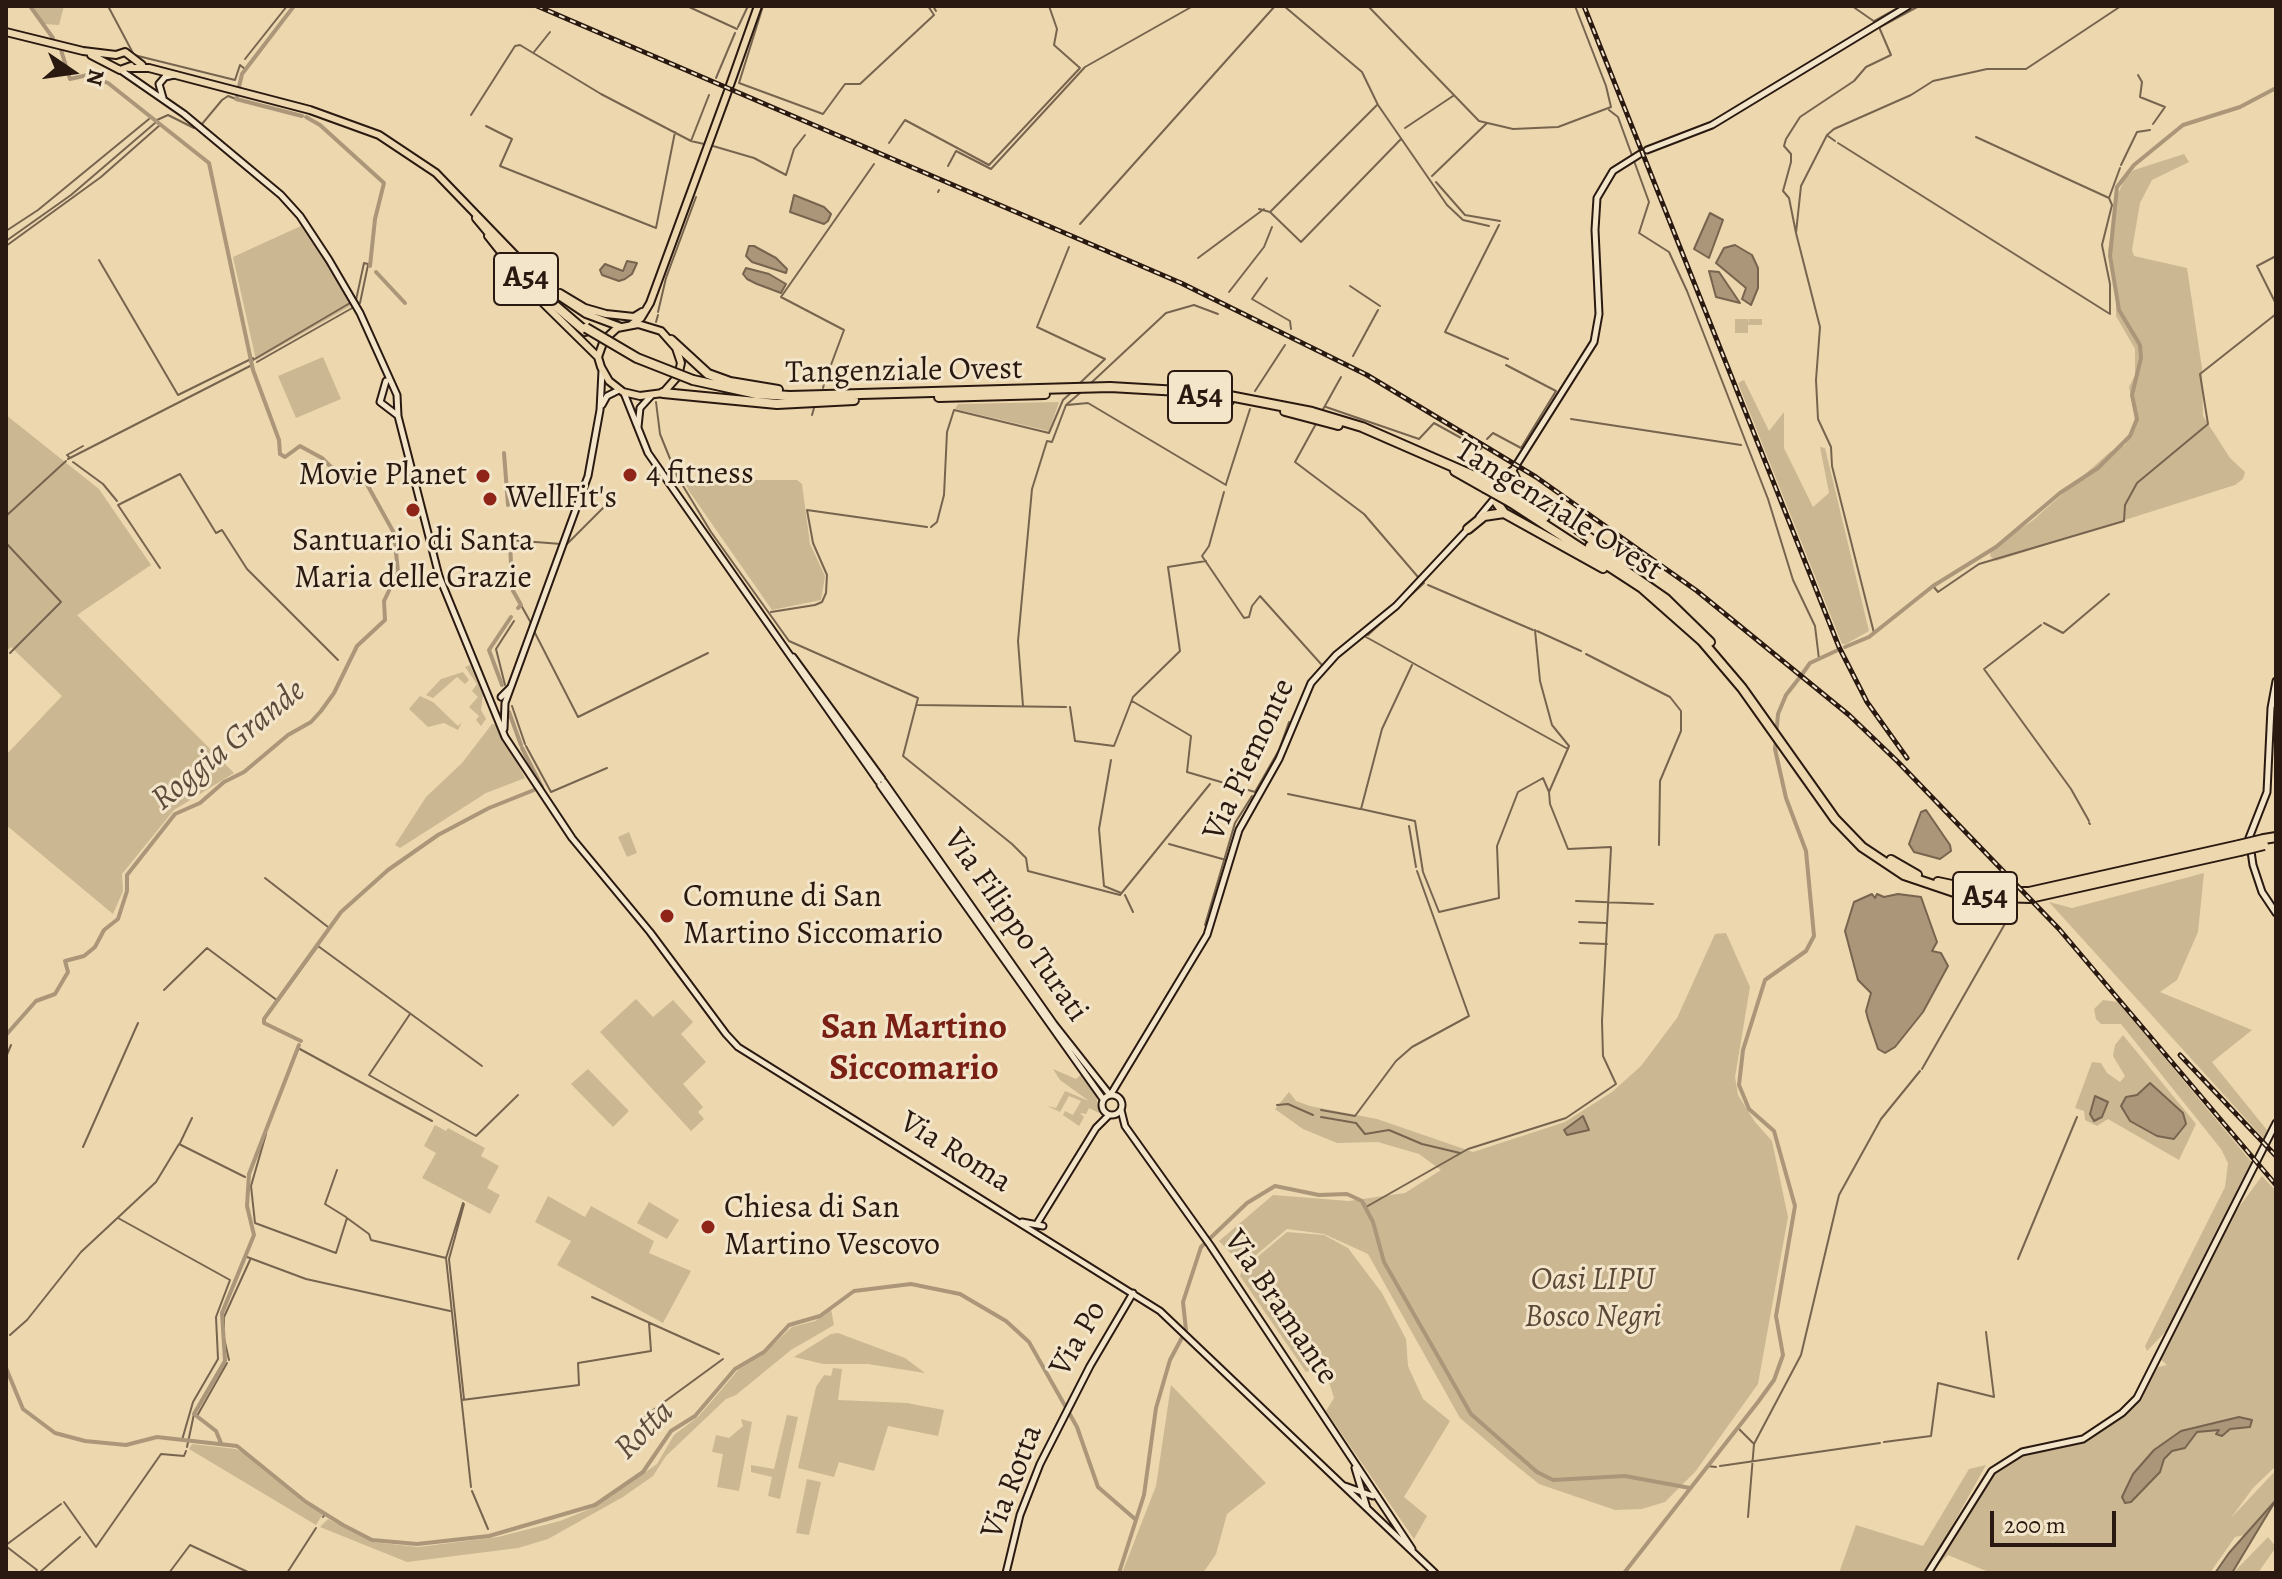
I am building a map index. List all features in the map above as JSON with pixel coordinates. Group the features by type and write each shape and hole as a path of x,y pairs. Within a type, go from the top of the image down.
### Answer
{"highway":[{"name":"A54","path":"478,216 518,266 585,329 637,358 692,382 757,394 856,398"},
{"path":"671,340 708,374 730,382 779,391 856,398"},
{"name":"Tangenziale Ovest","path":"856,398 1078,391 1214,393 1391,437 1487,485 1665,602 1725,658 1786,748 1839,817 1866,843 1923,878 1956,887 2001,893 2041,891 2276,840"},
{"path":"663,393 777,404 856,398"},
{"path":"1512,472 1519,487 1611,553 1665,602"},
{"path":"1519,487 1500,490 1497,503 1504,513 1665,602"},
{"path":"1468,529 1484,516 1504,513"}],"main road":[{"path":"598,357 604,340 621,327 641,318 650,303 758,6"},
{"path":"6,32 83,51 116,55 125,52 149,68"},
{"path":"83,51 117,68 149,68 346,121 414,157 467,203 534,275 580,311 621,327"},
{"path":"116,55 117,68"},
{"path":"129,68 132,58"},
{"path":"478,216 533,293 598,357 602,371 621,391 651,396 663,393 674,384 680,370 680,358 671,340 651,322 650,303"},
{"path":"534,275 585,308 634,317 640,314 662,273"},
{"path":"632,324 657,329"}],"street":[{"path":"1647,150 1712,125 1908,6"},
{"path":"117,68 164,99 291,205 355,304 398,398 394,406 437,568 508,742"},
{"path":"129,68 135,79"},
{"path":"164,99 159,84 165,77 176,75"},
{"name":"Via Piemonte","path":"1110,1094 1122,1079 1207,935 1239,830 1283,752 1311,683 1325,665 1396,606 1468,529 1500,490 1590,350 1597,332 1597,198 1609,175 1634,156"},
{"path":"493,707 502,701 511,687 588,476 600,410 602,371"},
{"path":"384,372 385,391 380,402 394,406"},
{"path":"385,391 393,391"},
{"path":"600,410 607,396 621,391"},
{"name":"Via Filippo Turati","path":"621,391 648,453 1054,1024 1096,1082 1110,1094"},
{"path":"640,436 640,408 651,396"},
{"path":"2276,681 2271,708 2267,792 2249,838 2253,865 2262,892 2276,913"},
{"path":"485,688 502,701 508,742"},
{"path":"493,707 502,701"},
{"name":"Via Roma","path":"508,742 562,824 738,1047 1020,1222 1039,1227"},
{"name":"Via Filippo Turati","path":"881,782 1103,1099"},
{"name":"Via Piemonte","path":"1121,1100 1122,1079"},
{"path":"1125,1126 1121,1100 1110,1094 1103,1099 1096,1128 1039,1227 1048,1240 1133,1293"},
{"path":"1102,1108 1125,1126"},
{"path":"1096,1128 1121,1110"},
{"path":"1928,1573 1992,1471 2022,1452 2083,1439 2122,1413 2137,1398 2276,1123"},
{"name":"Via Bramante","path":"1125,1126 1204,1236 1417,1556"},
{"name":"Via Bramante","path":"1133,1293 1178,1327 1435,1573"},
{"name":"Via Po","path":"1068,1409 1133,1293"},
{"name":"Via Rotta","path":"1006,1573 1025,1502 1068,1409"},
{"name":"Via Bramante","path":"1353,1462 1370,1512"},
{"name":"Via Bramante","path":"1335,1478 1373,1495 1383,1508"}],"green space":[{"path":"31,6 64,6 59,25 43,24"},
{"path":"2184,154 2189,162 2152,180 2140,203 2132,250 2134,256 2187,268 2202,368 2203,416 2230,458 2245,472 2243,479 2235,485 1996,561 1990,556 1991,548 2032,521 2110,452 2125,445 2131,433 2135,417 2129,387 2135,375 2135,349 2116,316 2116,282 2108,251 2117,196 2125,178 2134,170"},
{"path":"303,225 354,304 256,360 233,257"},
{"path":"1735,319 1748,319 1749,323 1749,319 1762,319 1762,325 1748,325 1748,333 1735,333"},
{"path":"323,357 341,399 296,418 278,376"},
{"path":"1744,380 1769,431 1784,412 1784,448 1813,507 1829,493 1820,447 1825,448 1869,631 1846,644 1842,644 1738,383"},
{"path":"1059,402 1049,431 955,409 958,404"},
{"path":"6,415 99,489 151,565 77,615 234,773 174,810 122,874 123,891 113,914 6,825 6,755 62,696 11,647 6,651"},
{"path":"691,480 797,480 802,484 810,544 825,576 821,600 772,610 689,491 686,485"},
{"path":"470,665 483,695 481,710 486,719 481,726 476,720 479,716 469,707 478,697 472,691 477,684 465,667"},
{"path":"463,672 469,680 465,684 457,677 433,698 426,695 441,679"},
{"path":"420,696 433,702 458,726 462,722 458,730 444,723 428,727 409,709"},
{"path":"492,724 497,725 525,778 486,793 400,848 395,845 426,797 462,763"},
{"path":"629,832 637,853 627,857 618,837"},
{"path":"2204,873 2198,932 2177,980 2160,992 2252,1030 2212,1062 2267,1130 2264,1139 2049,902 2072,908"},
{"name":"Oasi LIPU Bosco Negri","path":"1726,933 1750,987 1735,1077 1738,1095 1772,1141 1788,1217 1758,1384 1695,1472 1665,1502 1642,1509 1615,1510 1539,1484 1508,1459 1460,1418 1368,1254 1324,1234 1287,1229 1243,1266 1219,1241 1273,1195 1349,1201 1405,1193 1441,1170 1419,1154 1378,1142 1337,1143 1303,1129 1275,1109 1289,1092 1296,1101 1310,1106 1377,1119 1473,1152 1565,1122 1612,1092 1641,1066 1677,1018 1715,934"},
{"path":"636,999 653,1017 673,1000 693,1022 681,1034 706,1062 683,1084 703,1107 698,1112 704,1119 691,1131 600,1032"},
{"path":"2103,1000 2118,1002 2254,1165 2174,1323 2147,1351 2145,1346 2225,1187 2228,1163 2221,1149 2121,1024 2101,1024 2096,1019 2094,1009"},
{"path":"2123,1035 2196,1124 2179,1160 2108,1119 2097,1126 2085,1120 2084,1111 2075,1108 2092,1062 2101,1063 2107,1073 2120,1082 2125,1076 2113,1056 2115,1045","holes":["2151,1083 2183,1113 2174,1139 2157,1136 2130,1121 2126,1097 2137,1095"]},
{"path":"588,1069 629,1111 613,1127 571,1084"},
{"path":"1053,1069 1076,1079 1083,1073 1096,1093 1099,1113 1089,1108 1086,1114 1080,1113 1084,1117 1079,1126 1063,1115 1065,1111 1073,1115 1081,1101 1069,1096 1060,1112 1047,1106 1056,1108 1065,1091 1089,1101 1060,1080"},
{"path":"435,1125 446,1131 448,1128 485,1148 481,1156 499,1166 487,1188 500,1195 490,1214 422,1178 436,1153 424,1146"},
{"path":"2262,1176 2276,1191 2276,1466 2253,1488 2231,1518 2276,1470 2276,1500 2249,1534 2235,1537 2210,1573 1991,1573 1948,1555 1930,1573 1988,1480 1999,1469 2022,1455 2083,1442 2132,1407 2158,1367 2167,1365 2160,1359 2236,1211"},
{"path":"548,1196 585,1217 591,1206 654,1241 649,1253 691,1271 663,1323 557,1265 571,1241 535,1222"},
{"path":"649,1202 679,1220 667,1239 637,1223"},
{"path":"1287,1232 1324,1235 1348,1248 1382,1293 1406,1339 1408,1366 1423,1399 1450,1421 1404,1497 1427,1516 1414,1539 1326,1411 1334,1398 1326,1372 1319,1368 1306,1372 1240,1276 1242,1270"},
{"path":"831,1309 834,1325 791,1350 736,1395 726,1399 666,1456 653,1476 623,1497 548,1539 518,1548 407,1562 320,1527 328,1519 372,1542 418,1547 498,1537 560,1521 595,1507 657,1464 674,1435 699,1416 739,1369 761,1356 792,1327 815,1321"},
{"path":"838,1333 905,1358 925,1373 868,1364 823,1364 794,1357 831,1334"},
{"path":"833,1368 842,1369 838,1400 907,1403 944,1410 938,1436 888,1426 874,1471 839,1462 834,1477 798,1468 816,1387 824,1375 831,1376"},
{"path":"1171,1385 1266,1483 1227,1514 1216,1554 1203,1573 1122,1573 1156,1486"},
{"path":"787,1415 798,1417 780,1499 768,1496 772,1477 751,1472 751,1465 774,1469"},
{"path":"741,1419 752,1422 739,1491 717,1487 723,1454 712,1452 716,1435 729,1438 743,1426"},
{"path":"192,1444 236,1449 254,1459 305,1504 323,1514 316,1525 189,1449"},
{"path":"1986,1465 1926,1573 1839,1573 1856,1525 1923,1546 1969,1469"},
{"path":"807,1479 821,1482 809,1535 796,1533"},
{"path":"2268,1537 2276,1547 2258,1573 2233,1573"}],"shaded area":[{"path":"794,195 824,207 831,214 828,221 824,224 790,212"},
{"path":"1710,213 1723,220 1709,258 1694,249"},
{"path":"1735,245 1752,255 1758,268 1758,288 1751,305 1742,299 1746,288 1716,263 1724,248"},
{"path":"749,246 776,258 787,269 786,273 752,262 746,256"},
{"path":"627,261 637,263 632,274 625,279 619,281 602,275 600,270 605,264 623,271"},
{"path":"746,268 769,274 786,284 781,293 757,284 743,274"},
{"path":"1709,271 1719,272 1740,303 1716,297"},
{"path":"1926,810 1950,845 1951,851 1940,859 1914,852 1909,844 1921,812"},
{"path":"1872,894 1875,898 1877,894 1884,897 1898,894 1921,897 1937,942 1932,951 1941,953 1948,966 1923,1012 1895,1047 1885,1053 1878,1049 1868,1019 1866,1011 1871,993 1858,980 1845,931 1854,902"},
{"path":"2150,1083 2183,1113 2186,1124 2174,1139 2157,1136 2130,1121 2121,1106 2126,1097 2137,1095"},
{"path":"2095,1096 2108,1102 2102,1117 2094,1121 2090,1114"},
{"path":"1583,1116 1589,1130 1567,1135 1564,1130"},
{"path":"2239,1417 2252,1420 2250,1427 2230,1429 2222,1436 2216,1434 2219,1430 2197,1432 2185,1448 2172,1451 2164,1459 2160,1472 2131,1502 2125,1503 2122,1497 2133,1474 2154,1450 2181,1431"},
{"path":"2276,1500 2232,1573 2215,1573 2229,1553"}],"waterway":[{"name":"Roggia Grande","path":"30,6 53,38"},
{"path":"108,6 134,55 235,80 240,65 245,69"},
{"path":"245,59 287,6"},
{"path":"239,87 242,74 294,6"},
{"path":"687,6 737,29"},
{"path":"738,27 748,6"},
{"path":"763,6 739,83 823,114 845,84 860,84 934,15 928,6"},
{"path":"933,6 936,11"},
{"path":"889,143 905,120 989,165 1080,68 1054,45 1057,29 1049,6"},
{"path":"948,166 956,151 991,169 1085,67 1193,6"},
{"path":"1080,224 1275,6"},
{"path":"1284,6 1362,72 1378,105 1447,205 1463,220 1489,226"},
{"path":"1368,6 1479,121 1513,129 1558,127 1611,107 1575,6"},
{"path":"1852,6 1875,22"},
{"path":"1874,21 1901,6"},
{"path":"1880,27 1919,6"},
{"path":"1874,633 1832,466 1831,447 1818,419 1816,380 1820,327 1796,233 1801,186 1827,135 1834,129 1911,95 1933,81 1987,69 2026,69 2121,6"},
{"path":"1796,233 1789,198 1783,191 1791,162 1791,154 1784,146 1786,139 1800,117 1854,81 1866,67 1891,55 1879,27"},
{"path":"534,52 550,32"},
{"path":"716,78 735,33"},
{"path":"471,115 515,46 520,45 601,94 691,141 704,144"},
{"name":"Roggia Grande","path":"6,1035 36,1001 55,994 68,972 65,961 84,956 95,947 104,930 118,919 127,891 127,875 175,814 200,803 224,782 244,772 288,735 311,722 321,711 334,693 357,646 385,620 384,601 398,572 394,533 364,479 341,477 322,458 300,446 285,457 280,454 279,440 253,370 209,163 108,83 88,75 70,79 61,50"},
{"path":"2138,75 2142,82 2140,97 2165,107 2153,124"},
{"path":"1845,647 1869,637 1933,586 1996,547 2060,493 2098,468 2130,436 2137,419 2132,395 2141,358 2140,345 2119,310 2110,256 2117,187 2134,165 2183,125 2240,107 2276,88"},
{"path":"238,94 236,99 302,116"},
{"path":"691,141 709,95"},
{"path":"202,124 222,100 228,96 236,99"},
{"path":"1405,128 1453,96"},
{"path":"1271,211 1377,105"},
{"path":"1609,110 1618,117 1649,202 1639,233 1669,252 1687,291 1768,499 1793,580 1815,626 1819,659"},
{"path":"157,120 168,115 194,128"},
{"path":"306,117 320,125 384,183 375,219 370,266"},
{"path":"6,231 38,210 149,119"},
{"path":"6,241 71,195 155,123"},
{"path":"1432,176 1487,123"},
{"path":"6,246 101,177 160,125"},
{"path":"486,126 512,139 500,166 656,228 675,132"},
{"path":"2121,165 2137,132 2150,130"},
{"path":"713,146 754,158 786,175 794,149 805,135"},
{"path":"1828,136 1835,141"},
{"path":"1976,137 2109,198 2120,168"},
{"path":"1259,209 1270,212 1301,242 1401,139"},
{"path":"1838,143 2110,314 2110,284 2102,245 2112,205 2109,198"},
{"path":"825,381 844,330 781,297 874,164"},
{"path":"1436,182 1465,215 1500,221"},
{"path":"658,312 666,278 696,197"},
{"path":"1198,258 1264,209"},
{"path":"1499,225 1445,332 1508,359"},
{"path":"1229,292 1264,247 1272,227"},
{"path":"1069,247 1037,327 1105,359 1080,383"},
{"path":"2276,256 2257,266 2276,304"},
{"path":"99,260 178,395 253,358"},
{"path":"356,300 364,263 368,264"},
{"path":"360,303 368,265"},
{"path":"376,272 405,303"},
{"path":"1267,278 1252,299 1290,321 1291,329"},
{"path":"1350,286 1380,306"},
{"path":"253,360 350,303"},
{"path":"1091,383 1166,313 1194,305 1218,314"},
{"path":"257,362 354,307"},
{"path":"1353,356 1378,310"},
{"path":"1933,586 1938,592 1979,564 2124,521 2125,505 2137,483 2208,424 2200,374 2276,314"},
{"path":"656,322 658,315"},
{"path":"1255,391 1285,345"},
{"path":"68,459 252,365"},
{"path":"1487,439 1493,433 1521,448 1556,391 1506,365"},
{"path":"1321,413 1341,377"},
{"path":"823,388 824,384"},
{"path":"931,527 937,522 944,495 947,432 954,410 1049,433 1063,400 1073,391"},
{"path":"1023,706 1018,641 1032,489 1047,441 1052,442 1066,405 1080,393"},
{"path":"656,402 660,434 677,476 711,532 789,641 918,698 903,756 1012,844 1026,858 1028,871 1120,895 1210,784"},
{"path":"1067,405 1088,403 1226,485"},
{"path":"1326,407 1419,439 1434,423 1481,449 1483,446"},
{"path":"812,415 814,408"},
{"path":"1226,484 1250,409"},
{"path":"1571,419 1741,445"},
{"path":"1317,422 1295,462 1364,514 1418,577"},
{"path":"69,457 67,455 83,446"},
{"path":"504,453 508,505"},
{"path":"6,516 66,461"},
{"path":"73,462 103,484 117,501"},
{"path":"160,568 118,505 180,474 216,533 222,530 247,569 338,660"},
{"path":"1224,492 1209,546 1202,556 1244,618 1249,617 1252,606 1260,596 1321,664"},
{"path":"567,544 610,501"},
{"path":"771,612 815,605 822,602 826,593 827,575 813,543 807,510 927,527"},
{"path":"510,540 561,544"},
{"path":"510,540 512,589 521,605 518,608"},
{"path":"6,543 61,602 10,653"},
{"path":"1070,707 1075,741 1114,746 1133,697 1180,651 1168,567 1206,561"},
{"path":"1368,635 1424,583"},
{"path":"1428,585 1533,630"},
{"path":"2044,623 2063,633 2109,594"},
{"path":"521,605 531,623"},
{"path":"502,685 489,650 511,617"},
{"path":"505,685 496,649 514,621"},
{"path":"2041,625 1984,669 2071,789 2089,821"},
{"path":"1535,630 1540,681 1552,725 1569,746 1549,792 1550,804 1568,849 1611,847"},
{"path":"534,631 578,717 708,653"},
{"path":"1537,631 1581,651"},
{"path":"1366,637 1568,749"},
{"path":"1803,673 1810,663 1838,650"},
{"path":"1586,654 1670,697 1681,711 1681,731 1660,781 1659,845"},
{"path":"1412,665 1382,729 1361,809 1415,821 1423,872 1439,912 1499,898 1497,846 1518,792 1543,778 1549,792"},
{"path":"1624,1573 1758,1402 1774,1380 1783,1355 1776,1316 1795,1206 1774,1131 1749,1109 1739,1085 1743,1050 1765,980 1806,951 1814,936 1806,851 1786,798 1775,749 1778,714 1786,695 1800,677"},
{"path":"1132,701 1191,736 1187,772 1255,792 1279,750 1289,722"},
{"path":"917,705 1066,707"},
{"path":"512,706 525,744"},
{"path":"509,712 521,745"},
{"path":"526,746 551,792 607,768"},
{"path":"522,748 542,787"},
{"path":"1111,760 1099,829 1104,886 1121,893"},
{"path":"301,1041 264,1023 264,1019 341,912 388,870 438,835 489,808 534,790"},
{"path":"1288,794 1360,809"},
{"path":"1205,925 1235,823 1252,796"},
{"path":"1409,826 1416,867"},
{"path":"1169,844 1226,860"},
{"path":"1366,1207 1468,1149 1566,1118 1616,1084 1603,1056 1602,1021 1611,848"},
{"path":"1321,1110 1355,1116 1396,1061 1412,1047 1469,1016 1417,871"},
{"path":"265,878 328,927"},
{"path":"1125,895 1133,912"},
{"path":"1576,901 1653,904"},
{"path":"1922,1069 2014,908"},
{"path":"1579,922 1606,923"},
{"path":"1580,943 1607,944"},
{"path":"164,990 207,948 278,1001 318,946 482,1066"},
{"path":"410,1014 369,1075 476,1136 518,1095"},
{"path":"83,1147 138,1023"},
{"path":"6,1057 11,1045"},
{"path":"221,1443 216,1431 194,1414 225,1361 222,1313 254,1235 247,1206 249,1174 299,1045"},
{"path":"298,1048 432,1121"},
{"path":"1748,1517 1754,1444 1801,1355 1839,1195 1881,1119 1920,1071"},
{"path":"1277,1105 1288,1104 1313,1115"},
{"path":"1321,1117 1356,1123 1365,1134 1389,1130 1422,1144 1460,1153"},
{"path":"2018,1259 2077,1117"},
{"path":"180,1143 192,1118"},
{"path":"266,1134 251,1186 255,1223 336,1253 347,1218 369,1234 371,1240 446,1258"},
{"path":"10,1335 27,1320 81,1252 156,1182 179,1144 245,1177"},
{"path":"337,1170 325,1204 346,1217"},
{"path":"1119,1573 1144,1495 1156,1408 1170,1360 1186,1330 1183,1302 1201,1247 1247,1203 1275,1186 1319,1195 1347,1194 1362,1201 1373,1222 1384,1262 1471,1414 1537,1472 1553,1480 1625,1476 1690,1488"},
{"path":"463,1203 446,1258 471,1487"},
{"path":"464,1204 449,1259 464,1399"},
{"path":"118,1218 230,1280 216,1317 218,1359 193,1402 182,1440"},
{"path":"247,1257 306,1279 450,1311"},
{"path":"229,1360 224,1338 224,1317 250,1260"},
{"name":"Rotta","path":"6,1368 23,1409 55,1433 85,1441 126,1445 157,1437 237,1446 306,1502 343,1525 372,1540 417,1544 489,1536 595,1505 643,1472 671,1431 695,1416 735,1369 764,1352 789,1325 820,1316 854,1291 911,1284 960,1294 1006,1321 1029,1342 1077,1427 1098,1487 1135,1519"},
{"path":"592,1297 719,1354"},
{"path":"462,1400 579,1385 578,1363 651,1351 649,1323"},
{"path":"1884,1442 1931,1436 1938,1383 1994,1397 1986,1332"},
{"path":"645,1416 723,1359"},
{"path":"197,1416 227,1363"},
{"path":"187,1447 194,1414"},
{"path":"1738,1428 1753,1443"},
{"path":"1720,1466 1880,1443"},
{"path":"64,1502 96,1547 161,1454 184,1456 186,1451"},
{"path":"1707,1466 1716,1467"},
{"path":"472,1491 488,1529"},
{"path":"6,1545 61,1504"},
{"path":"287,1573 316,1528"},
{"path":"39,1573 80,1537"},
{"path":"169,1573 190,1545 250,1573"},
{"path":"7,1547 37,1570 35,1573"}],"railway":[{"path":"537,6 1181,283 1367,375 1536,477 1697,591 1849,715 2059,929 2276,1185"},
{"path":"1584,6 1839,647 1867,702 1907,758"},
{"path":"2180,1055 2276,1156"}],"place":[{"name":"4 fitness","path":"630,475"},
{"name":"Movie Planet","path":"483,476"},
{"name":"WellFit's","path":"490,499"},
{"name":"Santuario di Santa Maria delle Grazie","path":"413,510"},
{"name":"Comune di San Martino Siccomario","path":"667,916"},
{"name":"Chiesa di San Martino Vescovo","path":"708,1227"}],"district":[{"name":"San Martino Siccomario","path":"914,1050"}]}
